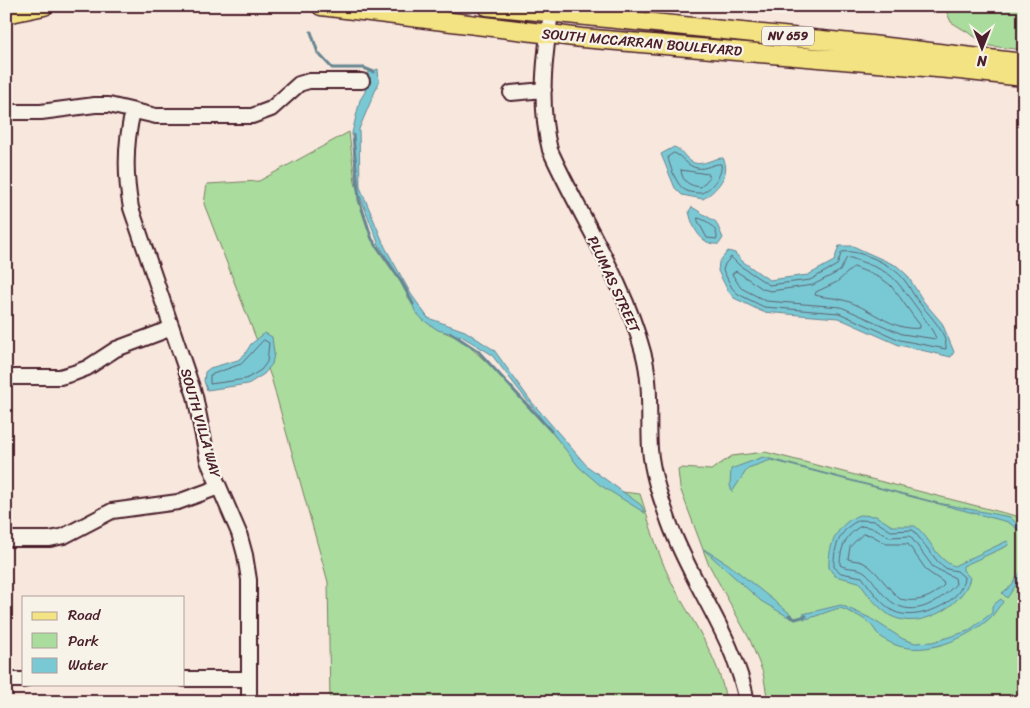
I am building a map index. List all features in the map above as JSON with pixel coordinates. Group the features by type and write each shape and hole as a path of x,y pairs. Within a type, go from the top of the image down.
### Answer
{"main road":[{"path":"6,14 44,6"},
{"name":"SOUTH MCCARRAN BOULEVARD","path":"321,6 548,33 960,70 1024,78"},
{"name":"SOUTH MCCARRAN BOULEVARD","path":"487,6 552,10 1024,63"}],"street":[{"name":"PLUMAS STREET","path":"552,10 548,33 544,90 545,129 550,150 563,169 633,319 649,375 650,450 656,481 676,542 724,635 738,668 747,702"},
{"path":"6,112 41,112 109,105 156,116 252,116 271,109 290,90 309,81 362,80"},
{"path":"511,94 544,90"},
{"name":"SOUTH VILLA WAY","path":"133,111 128,132 128,189 131,208 195,396 208,461 239,533 245,555 249,580 250,702"},
{"path":"6,377 60,376 74,373 87,368 116,349 172,328"},
{"path":"6,539 50,539 64,536 112,511 178,502 219,487"},
{"path":"185,679 249,679"},
{"path":"6,680 22,680"}],"green space":[{"path":"944,6 1024,6 1024,50 990,46 951,22"},
{"path":"349,132 355,182 373,242 405,289 437,329 461,339 501,375 588,474 613,491 640,494 669,577 711,653 723,685 726,702 330,702 328,582 271,377 204,204 207,184 259,181"},
{"path":"765,452 1024,518 1024,702 768,702 763,673 750,640 708,563 680,488 678,470 682,468 711,470 732,456"}],"water":[{"path":"378,69 379,82 359,129 360,187 385,247 411,294 428,318 465,331 494,350 530,400 587,466 641,505 645,513 600,485 579,467 491,354 461,336 438,330 423,320 415,311 408,291 379,245 357,188 352,133 360,100 365,92 367,73"},
{"path":"674,147 681,151 689,160 697,163 723,158 726,170 724,176 717,187 703,199 682,195 675,188 661,154"},
{"path":"692,207 716,222 723,238 719,244 707,242 698,234 690,217 689,211"},
{"path":"839,246 853,246 897,266 907,275 924,302 942,323 954,352 951,357 899,345 838,318 763,312 734,298 728,291 718,271 719,262 728,251 735,253 742,261 769,280 808,275 834,261"},
{"path":"265,333 272,337 274,354 272,364 264,374 248,384 207,390 204,381 205,372 210,368 238,360 245,354 251,344"},
{"path":"763,457 938,503 1010,517 1024,531 1024,534 1008,522 771,460 748,468 732,492 730,485 731,469"},
{"path":"859,515 876,516 892,526 915,526 942,558 954,566 1007,541 1009,543 1007,546 963,566 963,570 970,578 959,598 949,606 926,618 902,620 891,616 882,609 859,582 835,576 829,568 830,551 835,536 845,524"},
{"path":"702,548 728,564 793,616 792,619 761,601"},
{"path":"1024,567 1024,573 1007,598 1002,593 1011,586"},
{"path":"1001,599 1003,602 993,615 978,628 950,642 921,648 906,648 892,644 880,636 863,619 840,608 807,619 804,619 803,614 841,605 870,618 903,639 915,643 933,642 968,631 992,613 992,606"}],"waterway":[{"path":"311,32 318,53 332,68 364,68 374,72"},
{"path":"353,135 359,200 372,239 401,281 413,304"},
{"path":"451,333 478,351 551,431"},
{"path":"789,615 795,619 806,616"}]}
